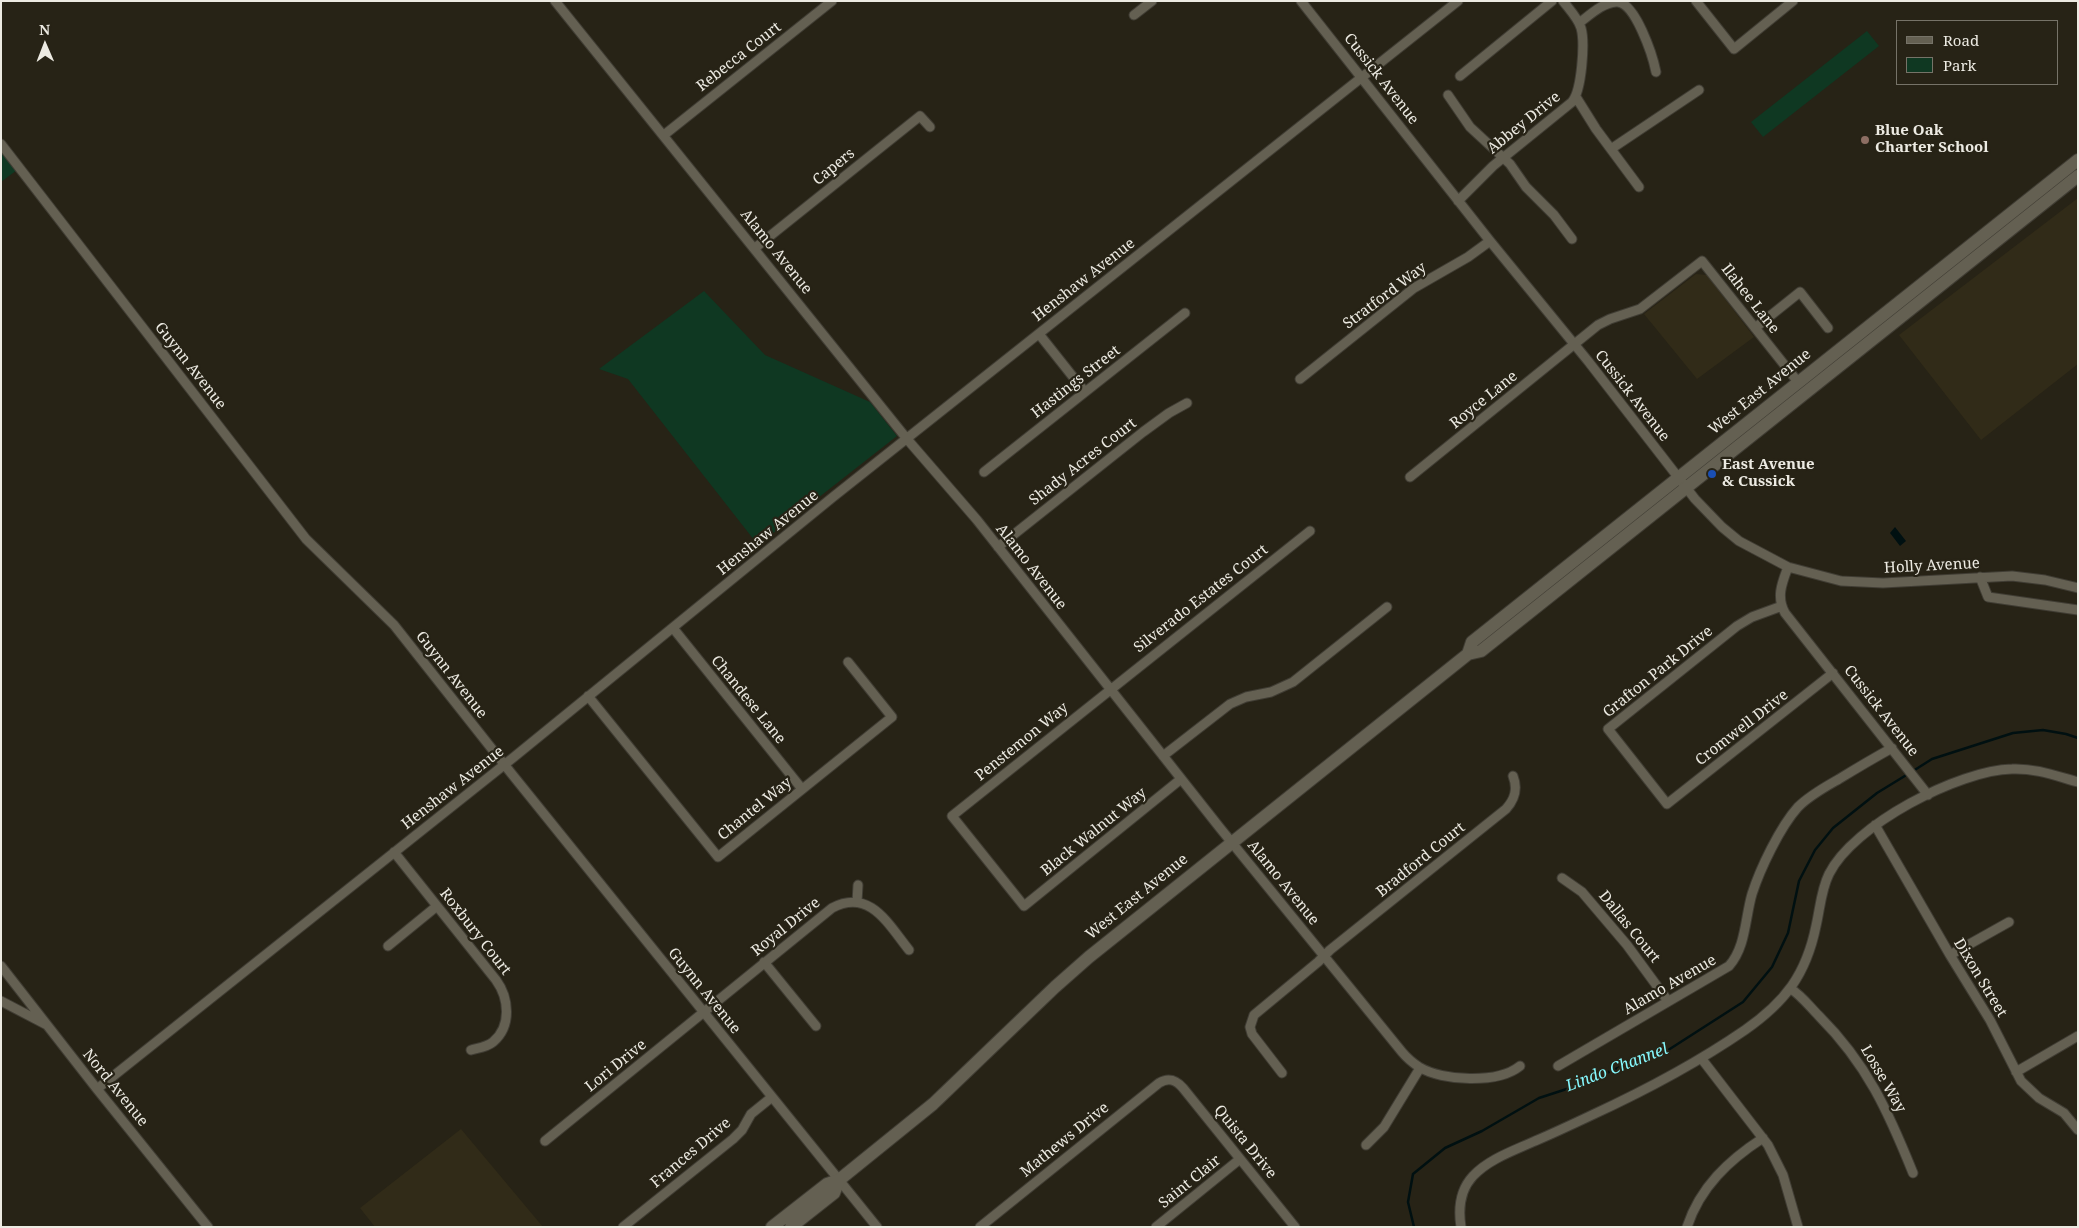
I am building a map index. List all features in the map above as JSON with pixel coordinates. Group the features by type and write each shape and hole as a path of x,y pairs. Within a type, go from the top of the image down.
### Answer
{"main road":[{"name":"West East Avenue","path":"772,1227 827,1184 839,1180 933,1104 1070,973 1468,654 1481,651 1682,483 1798,382 2078,160"},
{"name":"West East Avenue","path":"1682,483 2078,176"},
{"name":"West East Avenue","path":"791,1227 834,1193 839,1180"}],"street":[{"name":"Alamo Avenue","path":"555,1 907,439 998,547 1162,756 1402,1052 1420,1068 1447,1076 1470,1078 1504,1075 1520,1066"},
{"name":"Rebecca Court","path":"664,135 832,1"},
{"path":"1134,15 1152,1"},
{"name":"Cussick Avenue","path":"1301,1 1458,201 1575,345 1682,483 1711,516 1733,536 1759,553 1788,567"},
{"name":"Henshaw Avenue","path":"97,1089 504,765 907,439 1458,1"},
{"path":"1460,76 1552,1"},
{"path":"1563,1 1580,23 1608,4 1617,2 1624,4 1650,48 1656,72"},
{"path":"1696,1 1734,49 1793,1"},
{"name":"Abbey Drive","path":"1458,201 1502,158 1576,97 1583,45 1580,23"},
{"path":"1612,149 1699,90"},
{"path":"1448,95 1470,127 1510,164 1526,187 1554,215 1572,240"},
{"path":"1576,97 1596,129 1638,187"},
{"name":"Capers","path":"754,248 920,116 930,127"},
{"name":"Guynn Avenue","path":"1,144 306,539 394,625 504,765 877,1227"},
{"name":"Stratford Way","path":"1300,379 1414,288 1468,257 1490,241"},
{"name":"Ilahee Lane","path":"1575,345 1604,322 1632,313 1648,304 1702,261 1798,382"},
{"path":"1755,328 1800,292 1828,328"},
{"name":"Hastings Street","path":"984,472 1185,313"},
{"path":"1039,334 1085,392"},
{"name":"Royce Lane","path":"1410,476 1575,345"},
{"name":"Shady Acres Court","path":"998,547 1144,432 1187,403"},
{"name":"Silverado Estates Court","path":"1110,689 1310,531"},
{"path":"1782,606 1780,590 1788,567"},
{"name":"Holly Avenue","path":"1788,567 1830,578 1861,583 1980,576 2034,578 2078,588"},
{"path":"1980,576 1988,597 2078,610"},
{"name":"Cussick Avenue","path":"1782,606 1928,795"},
{"name":"Grafton Park Drive","path":"1667,804 1608,729 1745,620 1782,606"},
{"path":"1162,756 1230,704 1246,697 1272,692 1293,682 1387,607"},
{"name":"Chandese Lane","path":"672,628 802,789"},
{"name":"Chantel Way","path":"588,696 718,857 892,717 848,662"},
{"name":"Cromwell Drive","path":"1667,804 1833,673"},
{"name":"Penstemon Way","path":"1024,906 952,816 1110,689"},
{"name":"Alamo Avenue","path":"1558,1066 1668,1001 1720,973 1733,962 1740,949 1748,908 1757,879 1787,823 1799,806 1823,788 1892,748"},
{"path":"1461,1227 1459,1208 1463,1192 1471,1179 1486,1166 1506,1154 1630,1096 1701,1058 1758,1021 1791,989 1812,945 1823,890 1831,870 1850,845 1875,825 1928,795 1962,779 1990,772 2009,769 2036,771 2078,782"},
{"name":"Bradford Court","path":"1282,1073 1254,1038 1250,1027 1252,1019 1257,1012 1506,809 1515,795 1516,785 1513,776"},
{"name":"Black Walnut Way","path":"1024,906 1181,779"},
{"name":"Dixon Street","path":"1875,825 1990,1020 2016,1072 2032,1092 2064,1113 2078,1130"},
{"name":"Roxbury Court","path":"394,852 496,980 506,1000 504,1024 497,1038 488,1046 471,1050"},
{"name":"Dallas Court","path":"1562,878 1582,892 1627,945 1668,1001"},
{"path":"858,885 857,902 863,903 877,911 909,950"},
{"name":"Royal Drive","path":"703,1011 832,908 846,902 857,902"},
{"path":"388,946 437,906"},
{"path":"1950,955 2009,922"},
{"path":"764,962 816,1026"},
{"name":"Nord Avenue","path":"1,966 208,1227"},
{"name":"Losse Way","path":"1791,989 1834,1031 1862,1066 1886,1108 1913,1173"},
{"path":"1,1001 47,1026"},
{"name":"Lori Drive","path":"545,1141 661,1048 703,1011"},
{"path":"2016,1072 2078,1036"},
{"path":"1701,1058 1763,1138 1783,1175 1798,1227"},
{"path":"1366,1146 1384,1127 1420,1068"},
{"name":"Quista Drive","path":"1170,1079 1179,1083 1295,1227"},
{"name":"Mathews Drive","path":"980,1227 1154,1086 1170,1079"},
{"name":"Frances Drive","path":"623,1227 733,1139 742,1130 751,1114 772,1098"},
{"path":"1687,1227 1697,1204 1720,1171 1763,1138"},
{"name":"Saint Clair","path":"1156,1227 1240,1159"}],"shaded area":[{"path":"2078,198 2078,364 1981,440 1899,335"},
{"path":"1696,274 1707,275 1754,337 1697,379 1644,314"},
{"path":"1895,527 1906,541 1900,546 1890,533"},
{"path":"461,1129 543,1227 375,1227 360,1208"}],"green space":[{"path":"1867,31 1879,46 1763,137 1751,122"},
{"path":"1,151 17,170 1,182"},
{"path":"704,291 765,355 870,402 897,436 758,545 628,379 599,369"}],"waterway":[{"name":"Lindo Channel","path":"1913,771 1932,759 2013,733 2043,730 2078,738"},
{"name":"Lindo Channel","path":"1414,1227 1408,1202 1413,1174 1445,1148 1482,1131 1539,1098 1579,1085 1625,1065 1662,1054 1743,1002 1772,967 1788,933 1799,881 1815,850 1833,828 1877,793 1908,774"}],"place":[{"name":"Blue Oak Charter School","path":"1865,140"},
{"name":"East Avenue & Cussick","path":"1712,474"}]}
